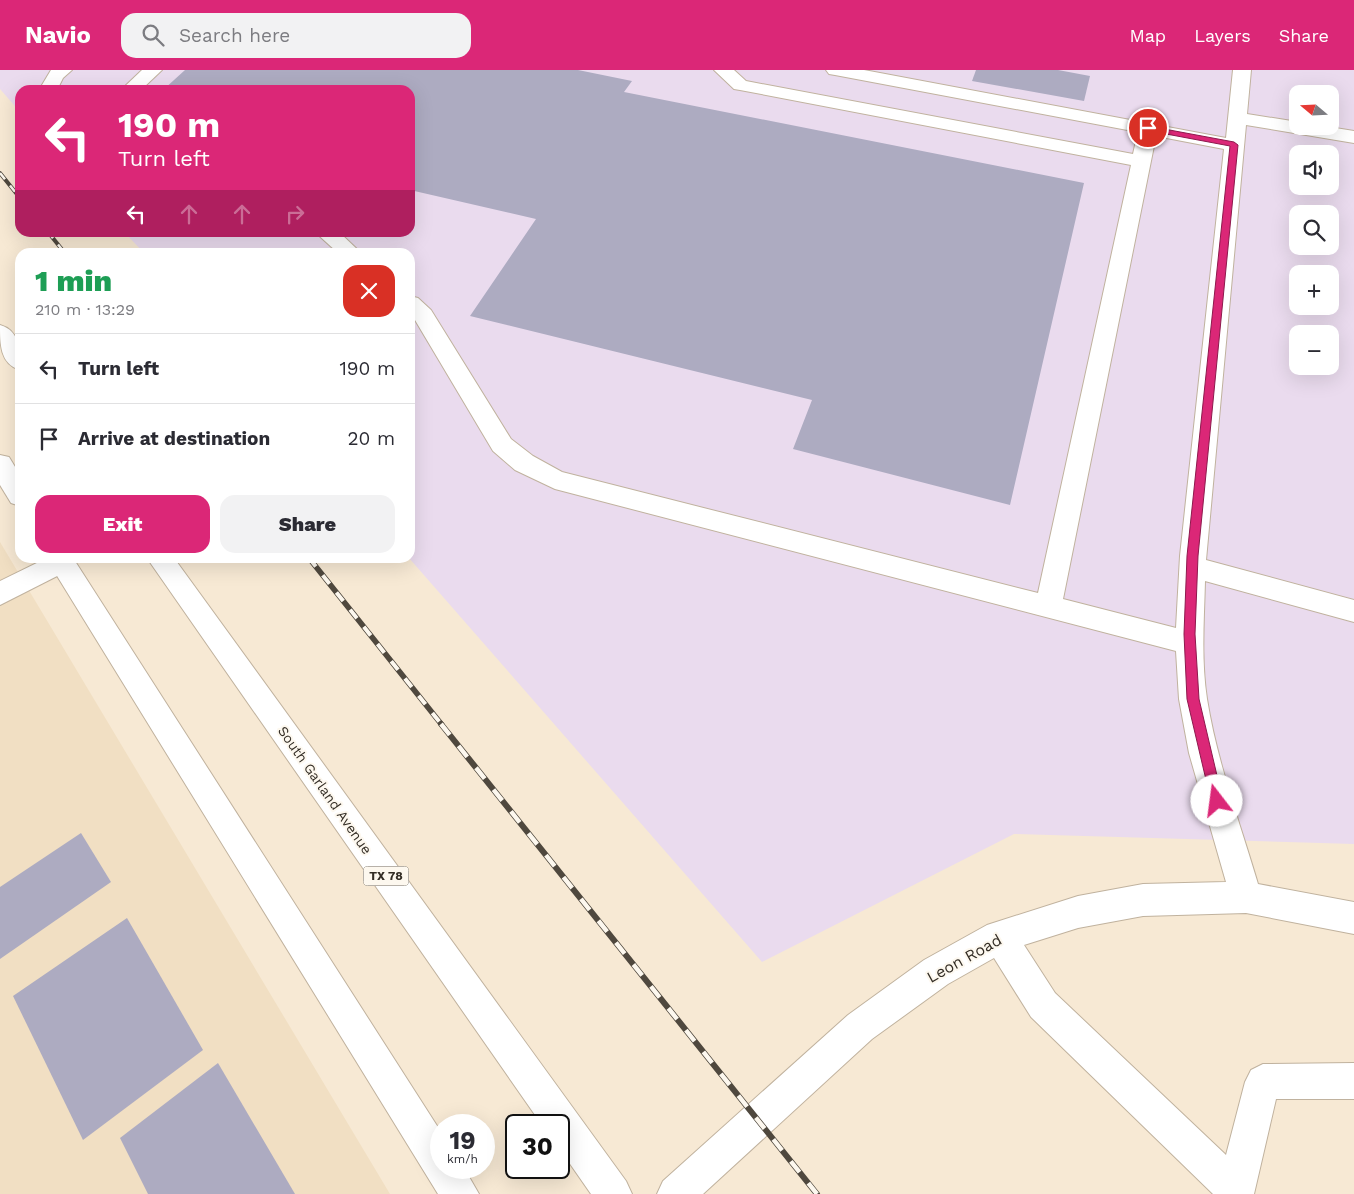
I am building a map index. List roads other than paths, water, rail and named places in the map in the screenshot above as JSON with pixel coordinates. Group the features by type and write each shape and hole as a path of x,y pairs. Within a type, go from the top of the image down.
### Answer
{"street":[{"path":"51,85 56,75 63,70"},
{"path":"136,85 153,70"},
{"path":"723,70 740,85 1141,161"},
{"path":"835,70 1234,145"},
{"path":"1242,70 1192,567 1189,643 1193,699 1204,753 1246,897"},
{"path":"1237,118 1351,139"},
{"path":"1048,607 1148,128"},
{"path":"331,237 345,248"},
{"path":"415,307 424,315 502,445 524,463 556,480 1189,643"},
{"path":"0,334 15,355"},
{"path":"0,464 15,488"},
{"path":"0,594 55,563"},
{"path":"62,563 430,1147"},
{"name":"South Garland Avenue","path":"164,563 613,1194"},
{"path":"1192,567 1354,611"},
{"name":"Leon Road","path":"676,1194 860,1027 936,972 998,937 1078,912 1143,900 1246,897 1354,918"},
{"path":"998,937 1042,1005 1236,1192"},
{"path":"1236,1192 1263,1082 1354,1081"},
{"path":"450,1179 460,1194"}],"railway":[{"path":"0,173 15,192"},
{"path":"52,237 61,248"},
{"path":"313,563 442,725"},
{"path":"441,724 817,1194"}]}
